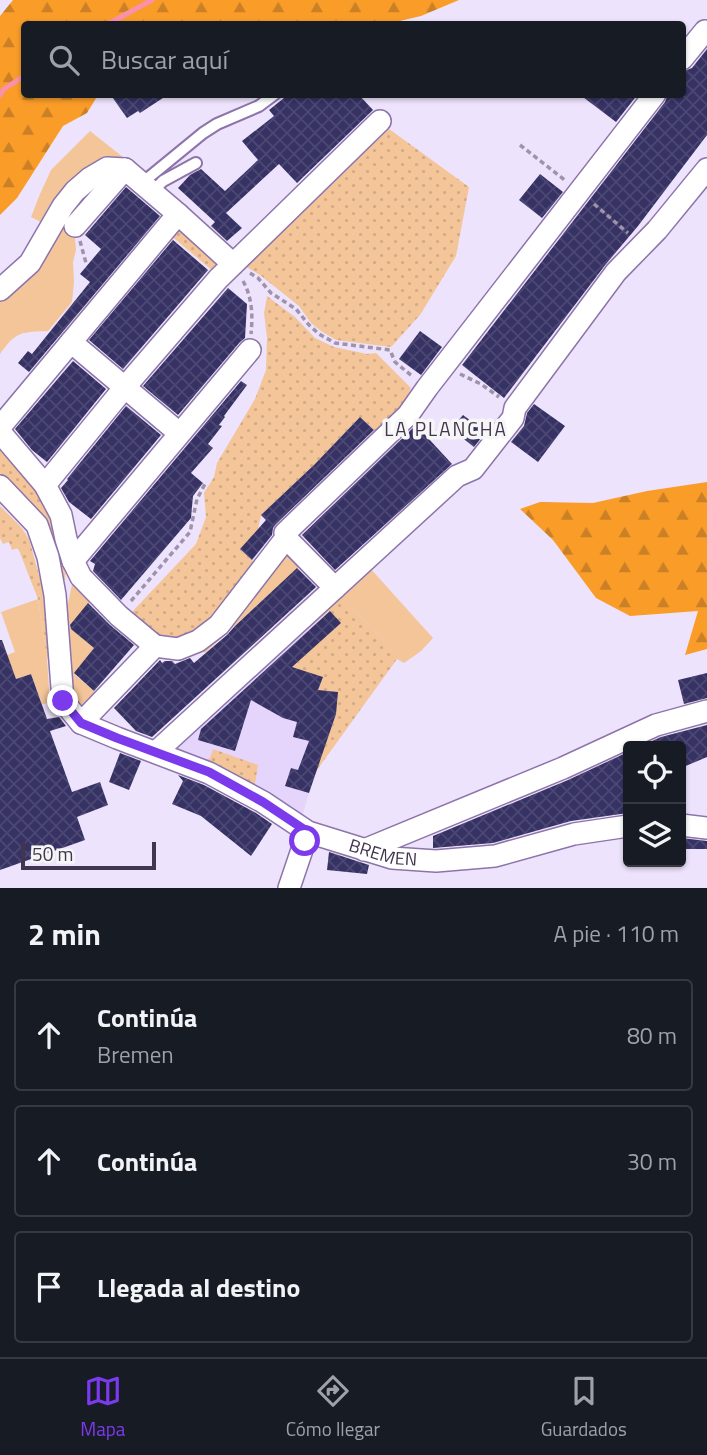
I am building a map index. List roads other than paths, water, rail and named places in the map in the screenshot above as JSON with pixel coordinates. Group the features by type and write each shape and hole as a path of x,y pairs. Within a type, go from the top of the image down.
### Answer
{"street":[{"path":"686,54 705,31"},
{"path":"335,588 286,538 285,533 408,415 652,98"},
{"path":"45,485 218,279 380,121"},
{"path":"0,290 30,262 63,205 75,191 107,168 125,169 233,264"},
{"path":"75,226 125,169"},
{"path":"156,752 457,476 473,469 513,418 515,408 616,272 657,230 707,169"},
{"path":"178,214 0,430 45,485 61,515 66,540 81,577 119,616 155,646 178,649 198,641 219,625 286,538"},
{"path":"71,342 179,433"},
{"path":"73,561 250,350"},
{"path":"0,486 37,525 48,557 55,595 63,701 81,723 155,646"},
{"path":"364,850 551,773 656,725 707,711"},
{"name":"BREMEN","path":"81,723 209,772 263,802 308,832 392,858 436,861 495,856 574,834 623,827"},
{"path":"686,826 707,828"},
{"path":"289,888 308,832"}],"lane":[{"path":"147,188 203,133 217,124 260,106 270,98"},
{"path":"147,188 196,163"}],"waterway":[{"path":"114,21 152,0"},
{"path":"0,95 4,89 21,78"}],"district":[{"name":"LA PLANCHA","path":"446,429"}]}
